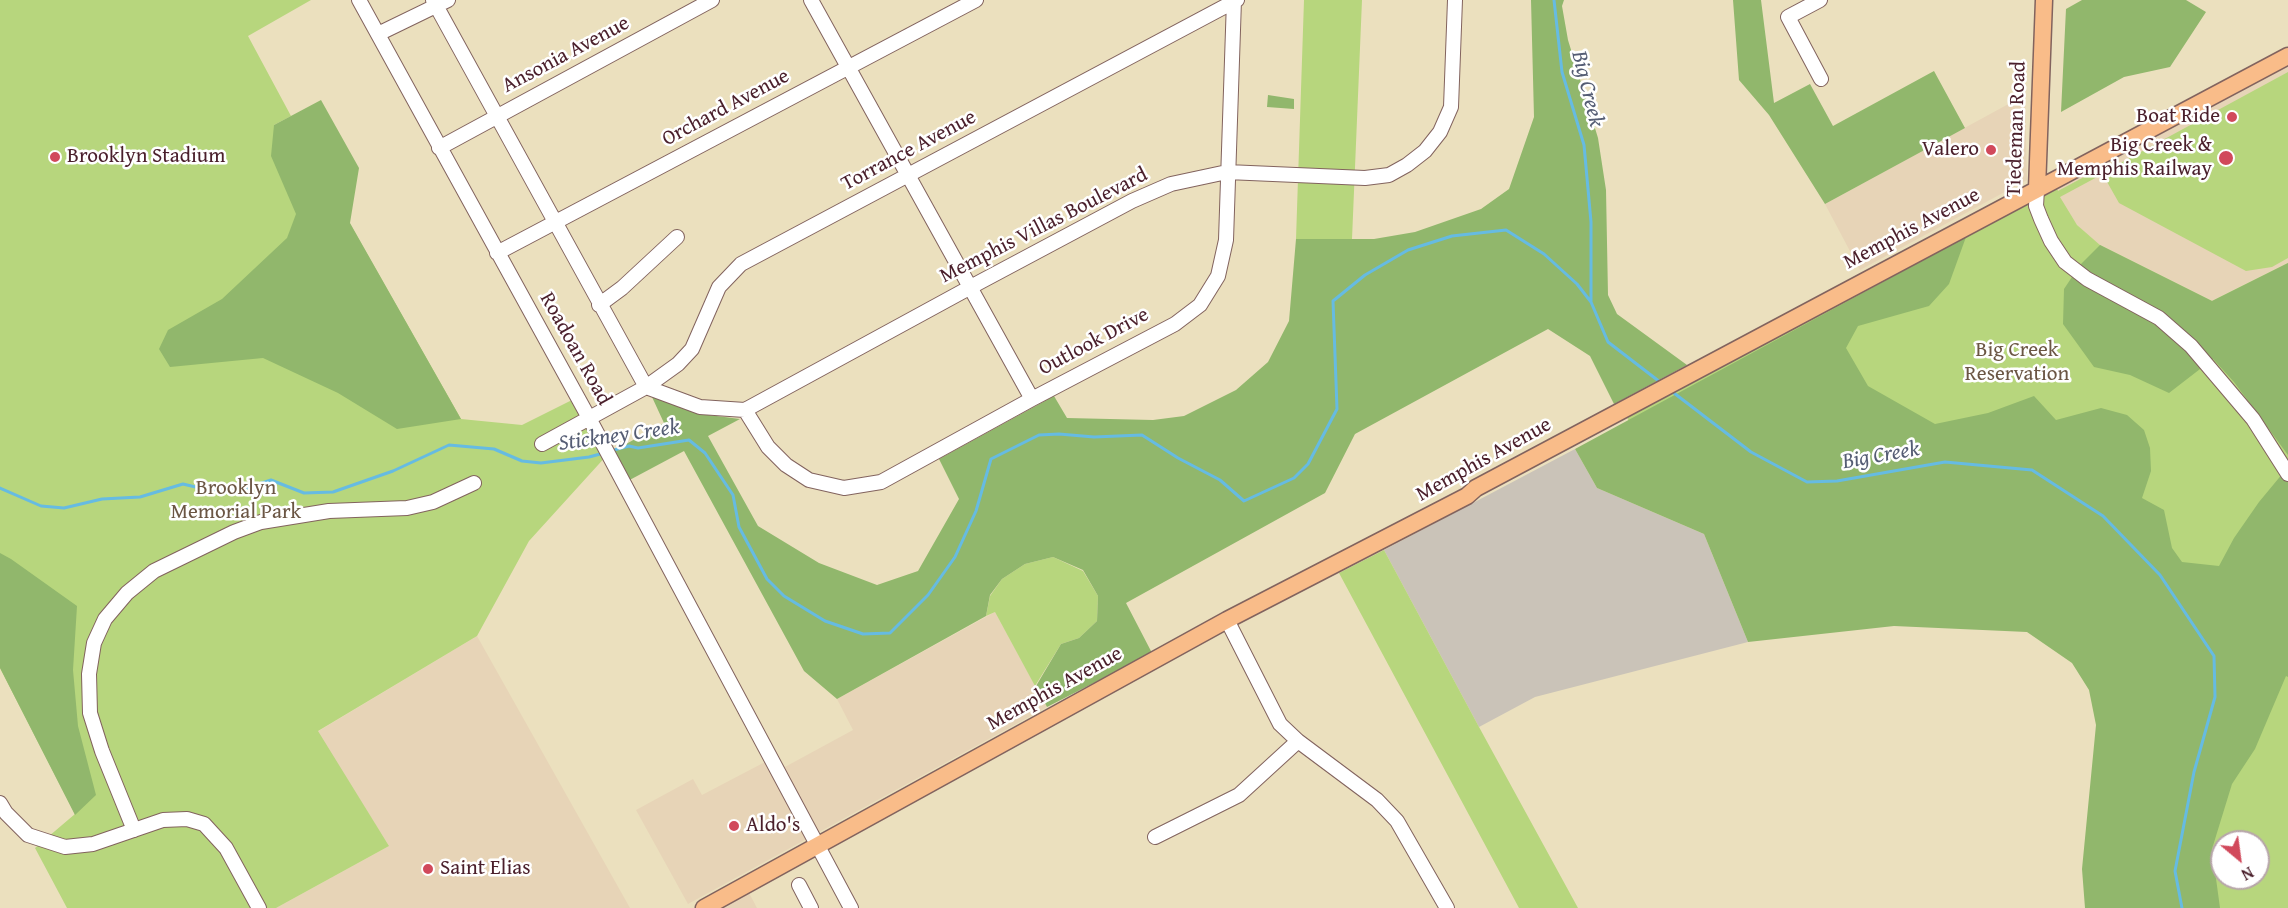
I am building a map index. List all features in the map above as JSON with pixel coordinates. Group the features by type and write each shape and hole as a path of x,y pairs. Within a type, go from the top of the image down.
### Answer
{"main road":[{"name":"Tiedeman Road","path":"2037,189 2044,0"},
{"name":"Memphis Avenue","path":"704,908 1227,620 1467,496 1476,488 2288,56"}],"street":[{"name":"Roadoan Road","path":"359,0 590,418 851,908"},
{"name":"Ansonia Avenue","path":"439,148 712,0"},
{"path":"811,0 1032,399"},
{"name":"Orchard Avenue","path":"497,253 976,0"},
{"name":"Memphis Villas Boulevard","path":"745,410 970,287 1171,184 1227,172 1365,178 1389,175 1407,165 1425,151 1440,132 1451,107 1455,0"},
{"path":"1820,0 1788,17 1821,79"},
{"name":"Outlook Drive","path":"745,410 768,447 786,465 809,480 844,488 881,482 1174,324 1200,305 1218,276 1226,240 1235,1"},
{"name":"Torrance Avenue","path":"646,387 678,364 692,350 719,287 741,264 1235,1"},
{"path":"378,34 439,2 554,222 646,387 700,407 745,410"},
{"name":"Tiedeman Road","path":"2037,189 2036,206 2051,241 2065,262 2087,279 2159,318 2191,346 2253,419 2288,474"},
{"path":"599,305 622,288 677,237"},
{"path":"542,444 646,387"},
{"path":"134,830 102,751 90,713 89,674 94,643 105,619 127,593 154,571 234,532 261,522 329,512 407,508 433,502 474,483"},
{"path":"1227,620 1280,724 1298,741 1377,800 1397,821 1447,908"},
{"path":"1155,837 1239,795 1298,741"},
{"path":"2,811 28,835 65,847 93,843 163,820 187,819 204,824 226,848 259,908"},
{"path":"799,885 812,908"}],"shaded area":[{"path":"2288,64 2288,263 2212,301 2100,245 2071,218 2056,185"},
{"path":"2025,95 2027,180 1860,270 1825,204"},
{"path":"1575,449 1597,488 1704,534 1748,642 1535,697 1479,727 1384,550"},
{"path":"995,612 1047,707 688,904 636,810 693,779 702,795 765,762 772,774 853,730 837,699"},
{"path":"477,636 630,908 276,908 389,846 317,732"},
{"path":"748,891 757,908 717,908"}],"green space":[{"name":"Brooklyn Memorial Park","path":"0,0 311,0 248,36 291,116 274,125 333,194 461,419 522,425 578,397 608,454 529,541 477,636 318,731 389,846 276,908 67,908 35,848 75,814 0,668"},
{"path":"1304,0 1362,0 1352,239 1296,239"},
{"path":"1531,0 1564,0 1562,6 1568,40 1598,138 1606,190 1608,295 1617,314 1687,365 1614,404 1590,356 1548,329 1355,434 1325,493 1126,603 1152,653 1047,707 1036,686 1061,644 1079,638 1097,621 1098,596 1083,570 1053,557 1025,564 1002,579 990,595 986,616 837,699 804,671 684,451 624,483 608,454 664,423 652,397 701,414 740,419 708,436 758,526 819,563 877,585 918,571 959,499 939,459 1054,396 1067,418 1153,420 1184,416 1236,390 1268,362 1289,321 1296,239 1374,239 1415,232 1481,209 1509,189 1534,117"},
{"path":"1733,0 1761,0 1774,103 1810,84 1833,126 1934,71 1965,128 1825,204 1769,115 1739,80"},
{"path":"2082,0 2186,0 2206,12 2170,67 2124,77 2061,112 2066,9"},
{"path":"2288,72 2288,258 2272,267 2246,271 2119,203 2102,173"},
{"path":"1268,95 1294,99 1294,109 1267,107"},
{"path":"321,100 359,168 350,223 461,419 397,429 338,393 263,358 170,367 159,349 168,330 222,299 287,238 296,214 271,156 274,125"},
{"name":"Big Creek Reservation","path":"2097,170 2099,176 2060,197 2077,225 2100,245 2212,301 2288,263 2288,908 2133,908 2180,690 1635,433 1623,410 2057,188 2058,191"},
{"path":"1966,237 1949,284 1929,306 1858,326 1846,348 1868,386 1935,424 1988,413 2034,396 2056,420 2101,408 2127,415 2144,430 2150,448 2151,471 2142,498 2164,510 2172,548 2182,562 2219,566 2234,538 2259,502 2288,467 2288,677 2286,676 2255,749 2232,784 2218,830 2210,830 2210,890 2218,890 2220,908 2085,908 2082,869 2096,725 2089,690 2072,663 2027,632 1894,626 1748,642 1704,534 1597,488 1575,449"},
{"path":"2100,245 2212,301 2288,263 2288,455 2234,382 2213,359 2169,393 2130,375 2094,367 2063,324 2064,289 2080,265"},
{"path":"1384,550 1578,908 1519,908 1339,573"},
{"path":"0,553 77,606 73,670 78,726 96,795 75,815 0,668"},
{"path":"1053,557 1083,571 1098,596 1097,621 1079,638 1061,644 1035,686 995,612 986,616 990,596 1002,579 1025,564"}],"waterway":[{"name":"Big Creek","path":"1554,0 1562,72 1584,145 1591,222 1591,302 1608,342 1660,382"},
{"name":"Stickney Creek","path":"610,451 629,446 638,448 689,440 705,453 733,495 739,527 767,579 784,596 825,621 863,634 890,633 928,595 955,557 976,511 991,459 1039,435 1094,437 1142,435 1178,458 1220,480 1244,501 1294,478 1308,464 1337,409 1333,301 1365,275 1408,250 1452,236 1506,230 1544,254 1577,284 1591,302"},
{"name":"Big Creek","path":"1670,390 1751,452 1807,482 1837,481 1945,462 2032,470 2103,516 2160,575 2214,656 2215,697 2194,772 2175,871 2182,908"},
{"name":"Stickney Creek","path":"0,488 41,506 64,508 102,499 140,497 183,484 208,490 247,488 271,480 304,493 333,492 393,471 449,445 494,449 522,461 541,463 604,453"}],"place":[{"name":"Boat Ride","path":"2232,117"},
{"name":"Valero","path":"1991,150"},
{"name":"Brooklyn Stadium","path":"55,157"},
{"name":"Big Creek & Memphis Railway","path":"2226,158"},
{"name":"Aldo's","path":"734,826"},
{"name":"Saint Elias","path":"428,869"}]}
